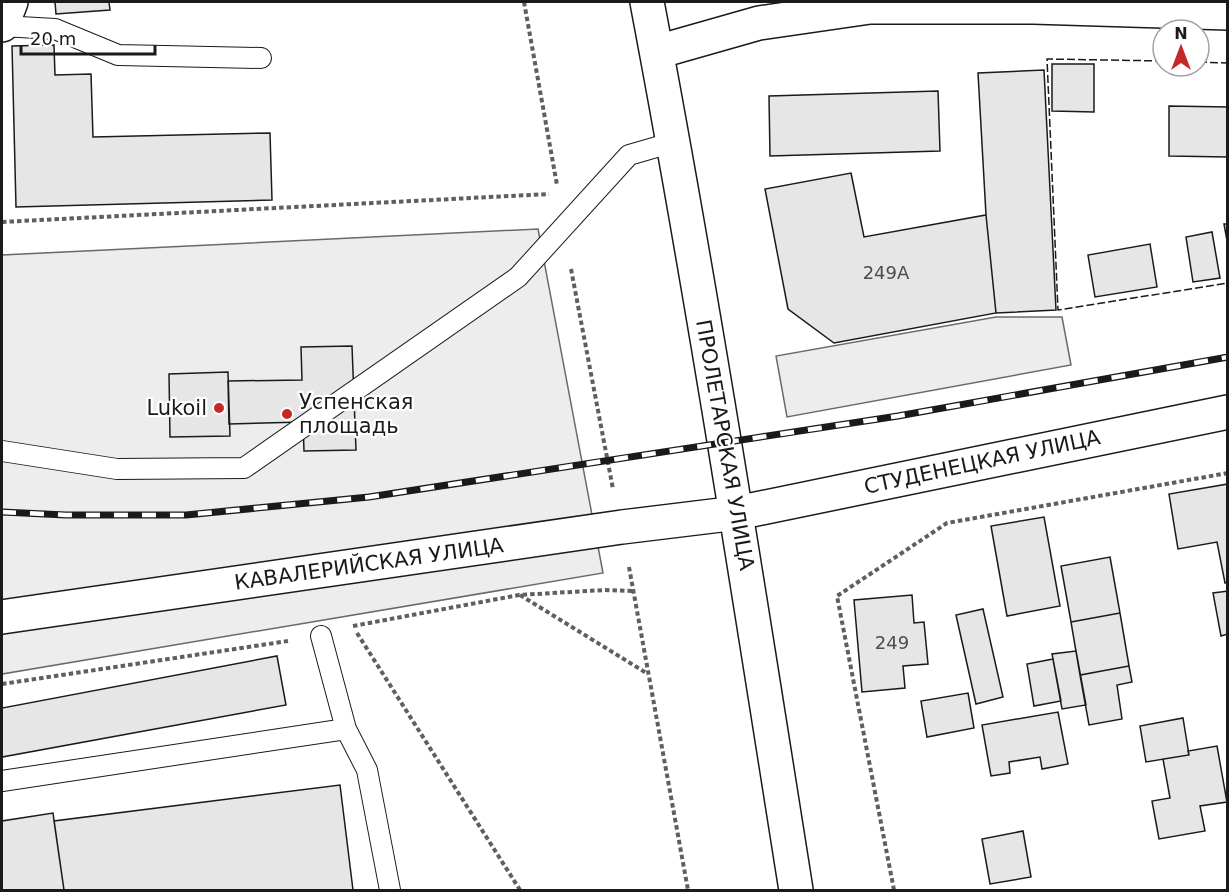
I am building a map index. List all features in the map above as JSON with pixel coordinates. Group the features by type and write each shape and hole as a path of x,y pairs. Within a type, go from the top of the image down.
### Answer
{"street":[{"path":"2,26 11,2"},
{"name":"ПРОЛЕТАРСКАЯ УЛИЦА","path":"647,2 674,142 737,513 796,891"},
{"path":"657,52 759,23 870,7 1033,7 1227,13"},
{"name":"СТУДЕНЕЦКАЯ УЛИЦА","path":"737,513 1227,412"},
{"name":"КАВАЛЕРИЙСКАЯ УЛИЦА","path":"2,616 622,527 737,513"}],"lane":[{"path":"2,26 55,29 118,55 261,58"},
{"path":"2,451 117,469 244,468 518,277 629,155 674,142"},
{"path":"321,636 346,729 367,770 390,891"},
{"path":"2,781 346,729"}],"path":[{"path":"2,222 558,194 524,2"},
{"path":"563,226 606,460 622,527 688,891"},
{"path":"894,891 837,596 947,523 1227,473"},
{"path":"520,891 352,626 519,595 605,590 633,591"},
{"path":"519,595 648,674"},
{"path":"2,684 321,636"}],"shaded area":[{"name":"Успенская площадь","path":"538,229 603,573 2,674 2,255"},
{"path":"996,317 1062,317 1071,365 787,417 776,356"}],"building":[{"path":"55,2 109,2 110,10 56,14"},
{"path":"54,45 55,75 91,74 93,137 270,133 272,200 16,207 12,46"},
{"path":"1052,64 1094,64 1094,112 1052,111"},
{"path":"1044,70 1056,310 996,313 986,215 978,73"},
{"path":"938,91 940,151 770,156 769,96"},
{"path":"1169,106 1228,107 1228,157 1169,156"},
{"path":"851,173 864,237 986,215 996,313 834,343 788,309 765,189"},
{"path":"1224,224 1228,224 1228,246"},
{"path":"1212,232 1220,278 1193,282 1186,237"},
{"path":"1150,244 1157,287 1095,297 1088,255"},
{"path":"352,346 356,450 304,451 303,422 229,424 228,381 302,380 301,347"},
{"path":"228,372 230,436 170,437 169,374"},
{"path":"1228,484 1228,582 1225,583 1217,542 1178,549 1169,494"},
{"path":"1044,517 1060,606 1007,616 991,526"},
{"path":"1110,557 1120,613 1071,622 1061,566"},
{"path":"1228,591 1228,634 1221,636 1213,593"},
{"path":"912,595 914,623 924,622 928,664 903,666 905,688 862,692 854,600"},
{"path":"983,609 1003,697 976,704 956,615"},
{"path":"1120,613 1129,666 1080,675 1071,622"},
{"path":"1076,651 1086,705 1062,709 1052,654"},
{"path":"277,656 286,705 2,757 2,708"},
{"path":"1053,659 1061,701 1034,706 1027,664"},
{"path":"1129,666 1132,682 1117,685 1122,719 1089,725 1080,675"},
{"path":"968,693 974,728 927,737 921,701"},
{"path":"1058,712 1068,764 1042,769 1040,757 1009,762 1010,773 991,776 982,725"},
{"path":"1183,718 1189,755 1146,762 1140,726"},
{"path":"1217,746 1227,802 1200,806 1205,831 1159,839 1152,801 1170,798 1163,759 1189,755 1188,751"},
{"path":"340,785 353,890 64,890 54,821"},
{"path":"53,813 64,890 2,890 2,821"},
{"path":"1023,831 1031,877 990,884 982,839"}],"railway":[{"path":"2,512 66,515 186,515 369,497 898,416 1228,357"}],"fence":[{"path":"1151,61 1047,59 1058,310 1228,283"},
{"path":"1211,62 1228,63"}],"place":[{"name":"Lukoil","path":"219,408"},
{"name":"Успенская площадь","path":"287,414"}]}
